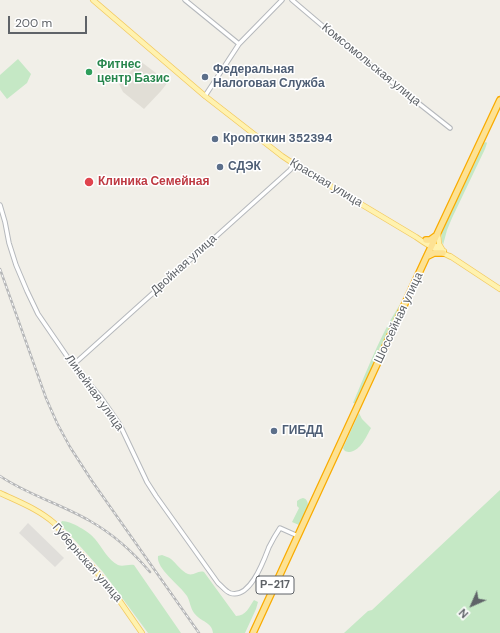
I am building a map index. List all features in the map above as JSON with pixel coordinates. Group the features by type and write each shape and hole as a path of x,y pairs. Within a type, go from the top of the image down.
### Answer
{"highway":[{"name":"Шоссейная улица","path":"253,633 500,100"},
{"path":"424,241 434,238 438,233"},
{"path":"425,260 434,253 444,252"},
{"name":"Шоссейная улица","path":"257,633 294,550 298,536"}],"main road":[{"name":"Красная улица","path":"93,0 205,96 267,145 294,164 416,237 444,252 500,289"},
{"path":"438,233 439,244 444,252"},
{"path":"424,241 426,251 425,260"},
{"name":"Губернская улица","path":"0,493 36,510 54,523 113,592 142,633"}],"street":[{"path":"185,0 239,44"},
{"path":"205,96 239,44 282,0"},
{"name":"Комсомольская улица","path":"292,0 351,50 450,128"},
{"name":"Двойная улица","path":"73,365 290,170 294,164"},
{"name":"Линейная улица","path":"0,205 9,243 27,291 38,314 73,365 100,396 120,425 147,482 218,583 230,593 238,593 246,589 252,584 280,528 298,536"}],"shaded area":[{"path":"140,61 168,82 144,109 123,92 119,84"},
{"path":"28,523 64,558 55,567 19,533"}],"green space":[{"path":"18,59 31,74 27,83 7,99 0,90 0,75"},
{"path":"486,142 485,149 452,218 443,245 441,238 442,232 484,143"},
{"path":"407,294 357,403 353,403 384,333"},
{"path":"359,413 362,419 371,428 357,449 346,452 343,448"},
{"path":"500,490 500,633 344,633 368,611 372,610"},
{"path":"303,498 307,501 308,506 299,525 292,522 299,508 297,506 297,501"},
{"path":"62,521 66,521 80,527 89,533 114,563 122,566 134,565 181,633 148,633 103,572 60,524"},
{"path":"162,555 170,558 188,574 204,572 236,616 245,613 254,600 258,602 245,633 213,633 211,626 194,613 187,596 164,571 158,561 158,556"}],"railway":[{"path":"0,269 46,398 70,447 92,481 199,633"},
{"path":"0,476 22,489 79,515 98,526 137,557 150,572"}],"place":[{"name":"Фитнес центр Базис","path":"89,72"},
{"name":"Федеральная Налоговая Служба","path":"205,77"},
{"name":"Кропоткин 352394","path":"215,139"},
{"name":"СДЭК","path":"220,167"},
{"name":"Клиника Семейная","path":"89,182"},
{"name":"ГИБДД","path":"274,431"}]}
